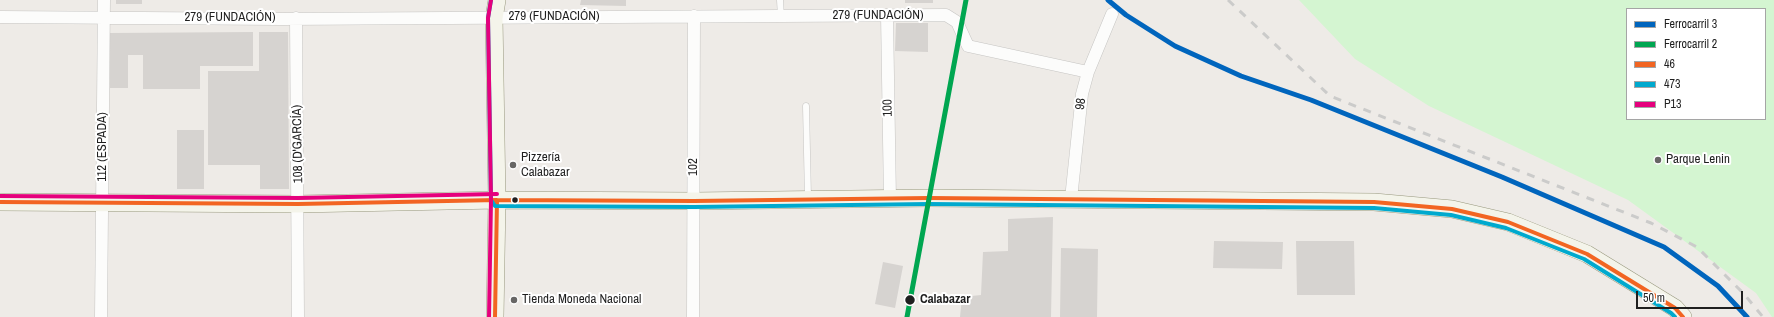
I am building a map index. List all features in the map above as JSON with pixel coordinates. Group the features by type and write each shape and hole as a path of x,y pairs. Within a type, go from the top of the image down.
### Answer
{"main road":[{"path":"495,317 497,200 494,18 497,0"},
{"path":"0,202 298,204 497,200 694,201 890,200 929,198 1374,202 1452,209 1508,222 1587,254 1675,308 1683,317"}],"street":[{"name":"112 (ESPADA)","path":"101,317 104,0"},
{"name":"98","path":"1071,199 1082,94 1088,72 1112,14"},
{"name":"100","path":"887,15 890,200"},
{"name":"279 (FUNDACIÓN)","path":"0,17 494,18 946,15 957,22 968,46 1088,72"},
{"name":"102","path":"693,317 694,16"},
{"name":"108 (D'GARCÍA)","path":"296,18 298,317"}],"lane":[{"path":"780,0 781,17"},
{"path":"806,106 808,200"}],"green space":[{"name":"Parque Lenin","path":"1299,0 1774,0 1774,317 1772,317 1756,293 1628,200 1429,106 1355,59"}],"building":[{"path":"116,0 142,0 142,4 116,4"},
{"path":"581,0 626,0 626,6 580,5"},
{"path":"905,0 933,0 933,3 905,3"},
{"path":"896,23 928,23 928,52 895,51"},
{"path":"253,32 253,66 200,66 200,89 143,89 143,55 128,55 128,88 110,88 110,33"},
{"path":"259,32 288,32 289,189 260,189 260,165 208,165 208,71 259,71"},
{"path":"177,130 204,130 204,189 177,189"},
{"path":"1053,217 1051,317 960,317 962,297 981,295 983,252 1008,251 1008,219"},
{"path":"1214,241 1283,242 1282,269 1213,268"},
{"path":"1296,241 1354,241 1355,295 1297,295"},
{"path":"1061,248 1098,249 1097,317 1060,317"},
{"name":"Calabazar","path":"883,262 903,266 895,308 875,304"}],"railway":[{"path":"1228,0 1330,96 1651,223 1697,247 1744,294 1763,317"}],"rail line":[{"name":"2","path":"907,317 966,0"},
{"name":"3","path":"1108,0 1126,15 1175,46 1241,76 1311,100 1502,177 1664,247 1718,286 1747,317"}],"transit line":[{"name":"473","path":"491,0 488,18 491,200 495,206 694,207 929,204 1374,208 1451,215 1506,228 1584,259 1671,313 1675,317"},
{"name":"P13","path":"489,317 491,200 488,18 491,0"},
{"name":"P13","path":"0,196 298,198 497,194"},
{"name":"46","path":"0,202 298,204 497,200 694,201 929,198 1374,202 1452,209 1508,222 1587,254 1675,308 1683,317"},
{"name":"46","path":"495,317 497,200"}],"place":[{"name":"Parque Lenin","path":"1658,160"},
{"name":"Pizzería Calabazar","path":"513,165"},
{"name":"Tienda Moneda Nacional","path":"514,300"},
{"name":"Calabazar","path":"910,300"}]}
